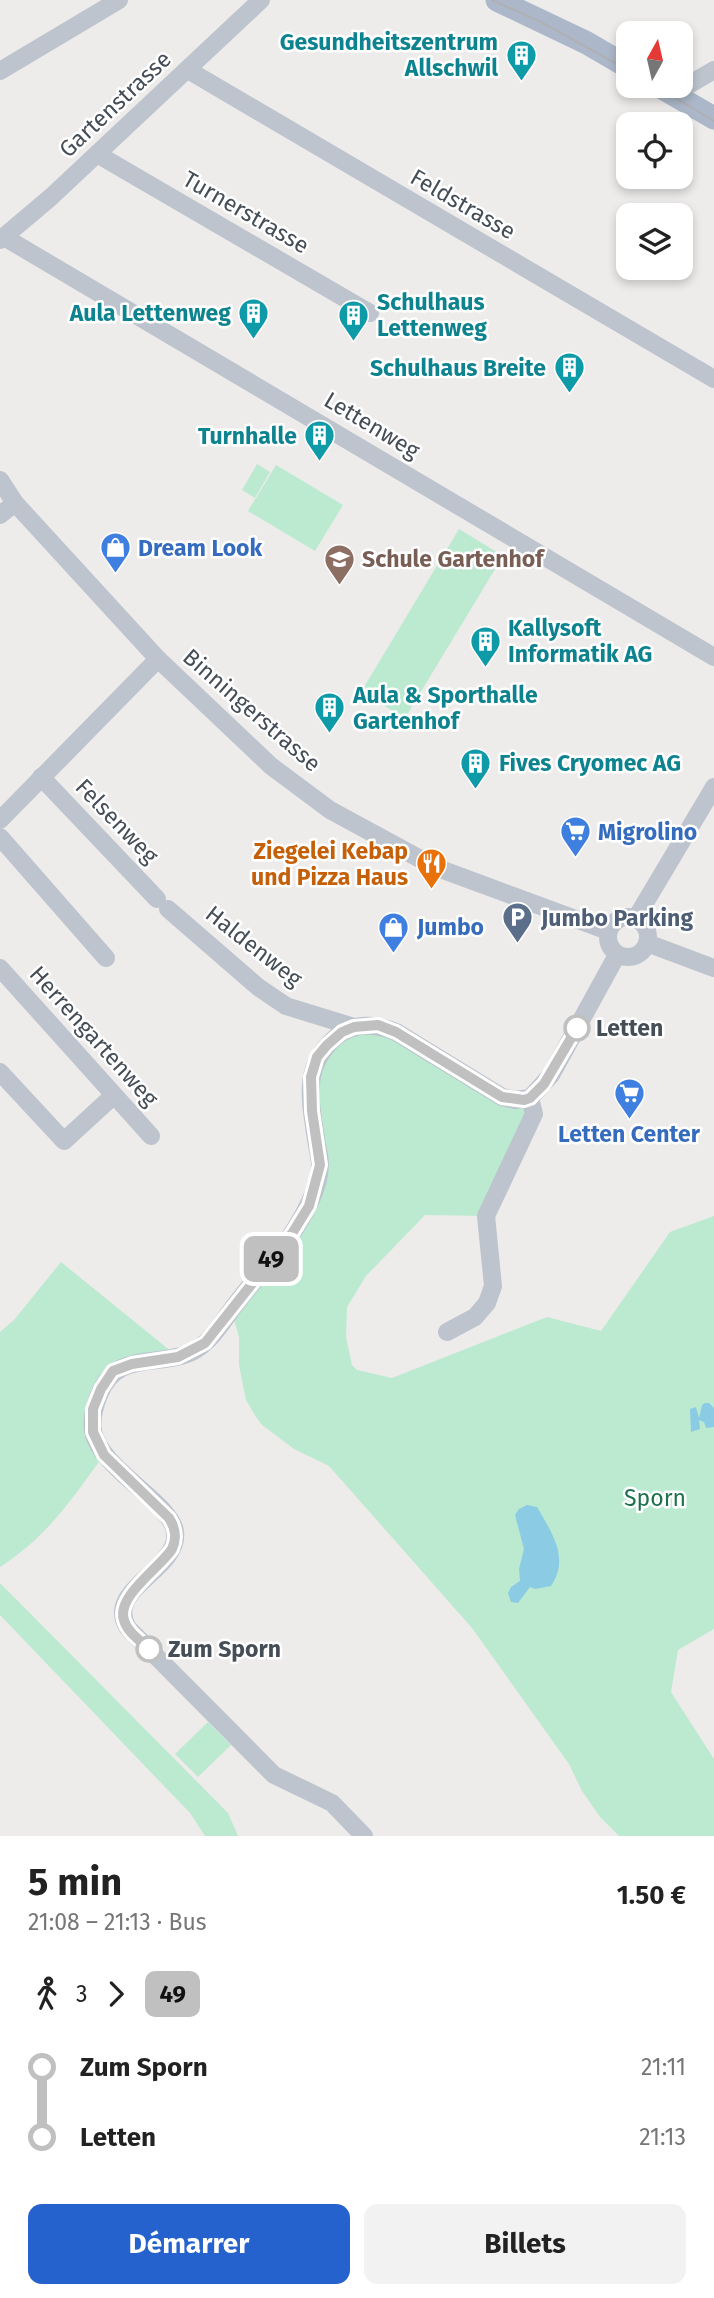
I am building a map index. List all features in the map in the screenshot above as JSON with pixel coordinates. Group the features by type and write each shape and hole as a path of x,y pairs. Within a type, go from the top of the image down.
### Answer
{"main road":[{"path":"497,0 587,43 616,61"},
{"path":"680,98 714,118"}],"street":[{"path":"2,70 119,0"},
{"name":"Gartenstrasse","path":"2,239 261,0"},
{"name":"Feldstrasse","path":"188,70 714,379"},
{"path":"693,79 714,70"},
{"name":"Turnerstrasse","path":"97,154 370,313"},
{"name":"Lettenweg","path":"2,239 714,657"},
{"name":"Binningerstrasse","path":"0,480 15,503 158,659 271,765 330,810 435,867 608,931"},
{"path":"0,515 15,503"},
{"name":"Felsenweg","path":"0,820 158,659"},
{"name":"Felsenweg","path":"41,777 162,904"},
{"path":"636,918 714,787"},
{"path":"0,837 106,958"},
{"name":"Haldenweg","path":"162,904 258,987 286,1006 354,1027 378,1025 396,1032 502,1097 515,1100 530,1098"},
{"path":"622,917 636,918 645,926 648,937 644,949 635,956 617,955 608,944 608,931 616,920 622,917"},
{"path":"647,943 714,968"},
{"path":"446,1332 475,1317 487,1303 493,1286 486,1216 534,1114 530,1098 551,1075 617,955"},
{"name":"Herrengartenweg","path":"0,968 151,1136"},
{"path":"354,1027 342,1032 327,1045 317,1057 311,1077 312,1111 320,1165 309,1206 293,1232 205,1343 178,1357 132,1364 113,1371 101,1389 93,1409 93,1432 104,1455 169,1518 176,1534 167,1557 127,1598 123,1613 128,1628 274,1775 332,1803 365,1836"},
{"path":"0,1072 64,1141 113,1096"}],"green space":[{"path":"257,464 270,472 255,498 242,490"},
{"path":"276,465 343,505 315,551 248,511"},
{"path":"459,529 503,556 405,718 361,692"},
{"name":"Sporn","path":"378,1025 502,1097 530,1098 534,1114 486,1216 425,1215 366,1276 347,1307 346,1337 352,1365 357,1370 392,1378 547,1317 601,1331 670,1232 714,1216 714,1629 678,1650 671,1692 714,1759 714,1836 619,1836 600,1817 582,1791 569,1764 472,1628 329,1466 294,1449 262,1425 246,1400 239,1365 239,1337 231,1309 315,1190 312,1110 327,1045"},
{"path":"61,1262 178,1357 132,1364 93,1409 104,1455 45,1530 0,1567 0,1332 14,1320"},
{"path":"0,1583 228,1813 238,1836 205,1836 190,1813 0,1615"},
{"path":"208,1722 231,1745 198,1777 175,1754"}],"water":[{"path":"705,1403 714,1408 714,1427 706,1428 704,1422 699,1420 700,1429 691,1432 690,1409 696,1407 699,1418"},
{"path":"527,1505 537,1507 548,1526 557,1546 559,1566 551,1586 535,1589 530,1587 518,1603 511,1602 508,1593 511,1587 520,1581 519,1569 524,1549 515,1515"}],"tram line":[{"path":"492,0 541,22 616,63"},
{"path":"675,98 714,121"}],"bus line":[{"name":"49","path":"149,1649 128,1628 123,1613 127,1598 167,1557 176,1534 169,1518 104,1455 93,1432 93,1409 101,1389 113,1371 132,1364 178,1357 205,1343 293,1232 309,1206 320,1165 312,1111 311,1077 317,1057 342,1032 354,1027 378,1025 396,1032 502,1097 524,1100 530,1098 544,1084 577,1028"}],"place":[{"name":"Gesundheitszentrum Allschwil","path":"521,82"},
{"name":"Aula Lettenweg","path":"254,340"},
{"name":"Schulhaus Lettenweg","path":"354,342"},
{"name":"Schulhaus Breite","path":"569,395"},
{"name":"Turnhalle","path":"320,463"},
{"name":"Dream Look","path":"115,575"},
{"name":"Schule Gartenhof","path":"339,586"},
{"name":"Kallysoft Informatik AG","path":"485,668"},
{"name":"Aula & Sporthalle Gartenhof","path":"330,735"},
{"name":"Fives Cryomec AG","path":"476,790"},
{"name":"Migrolino","path":"575,859"},
{"name":"Ziegelei Kebap und Pizza Haus","path":"431,891"},
{"name":"Jumbo Parking","path":"518,945"},
{"name":"Jumbo","path":"394,954"},
{"name":"Letten","path":"577,1028"},
{"name":"Letten Center","path":"629,1120"},
{"name":"Zum Sporn","path":"149,1649"}]}
